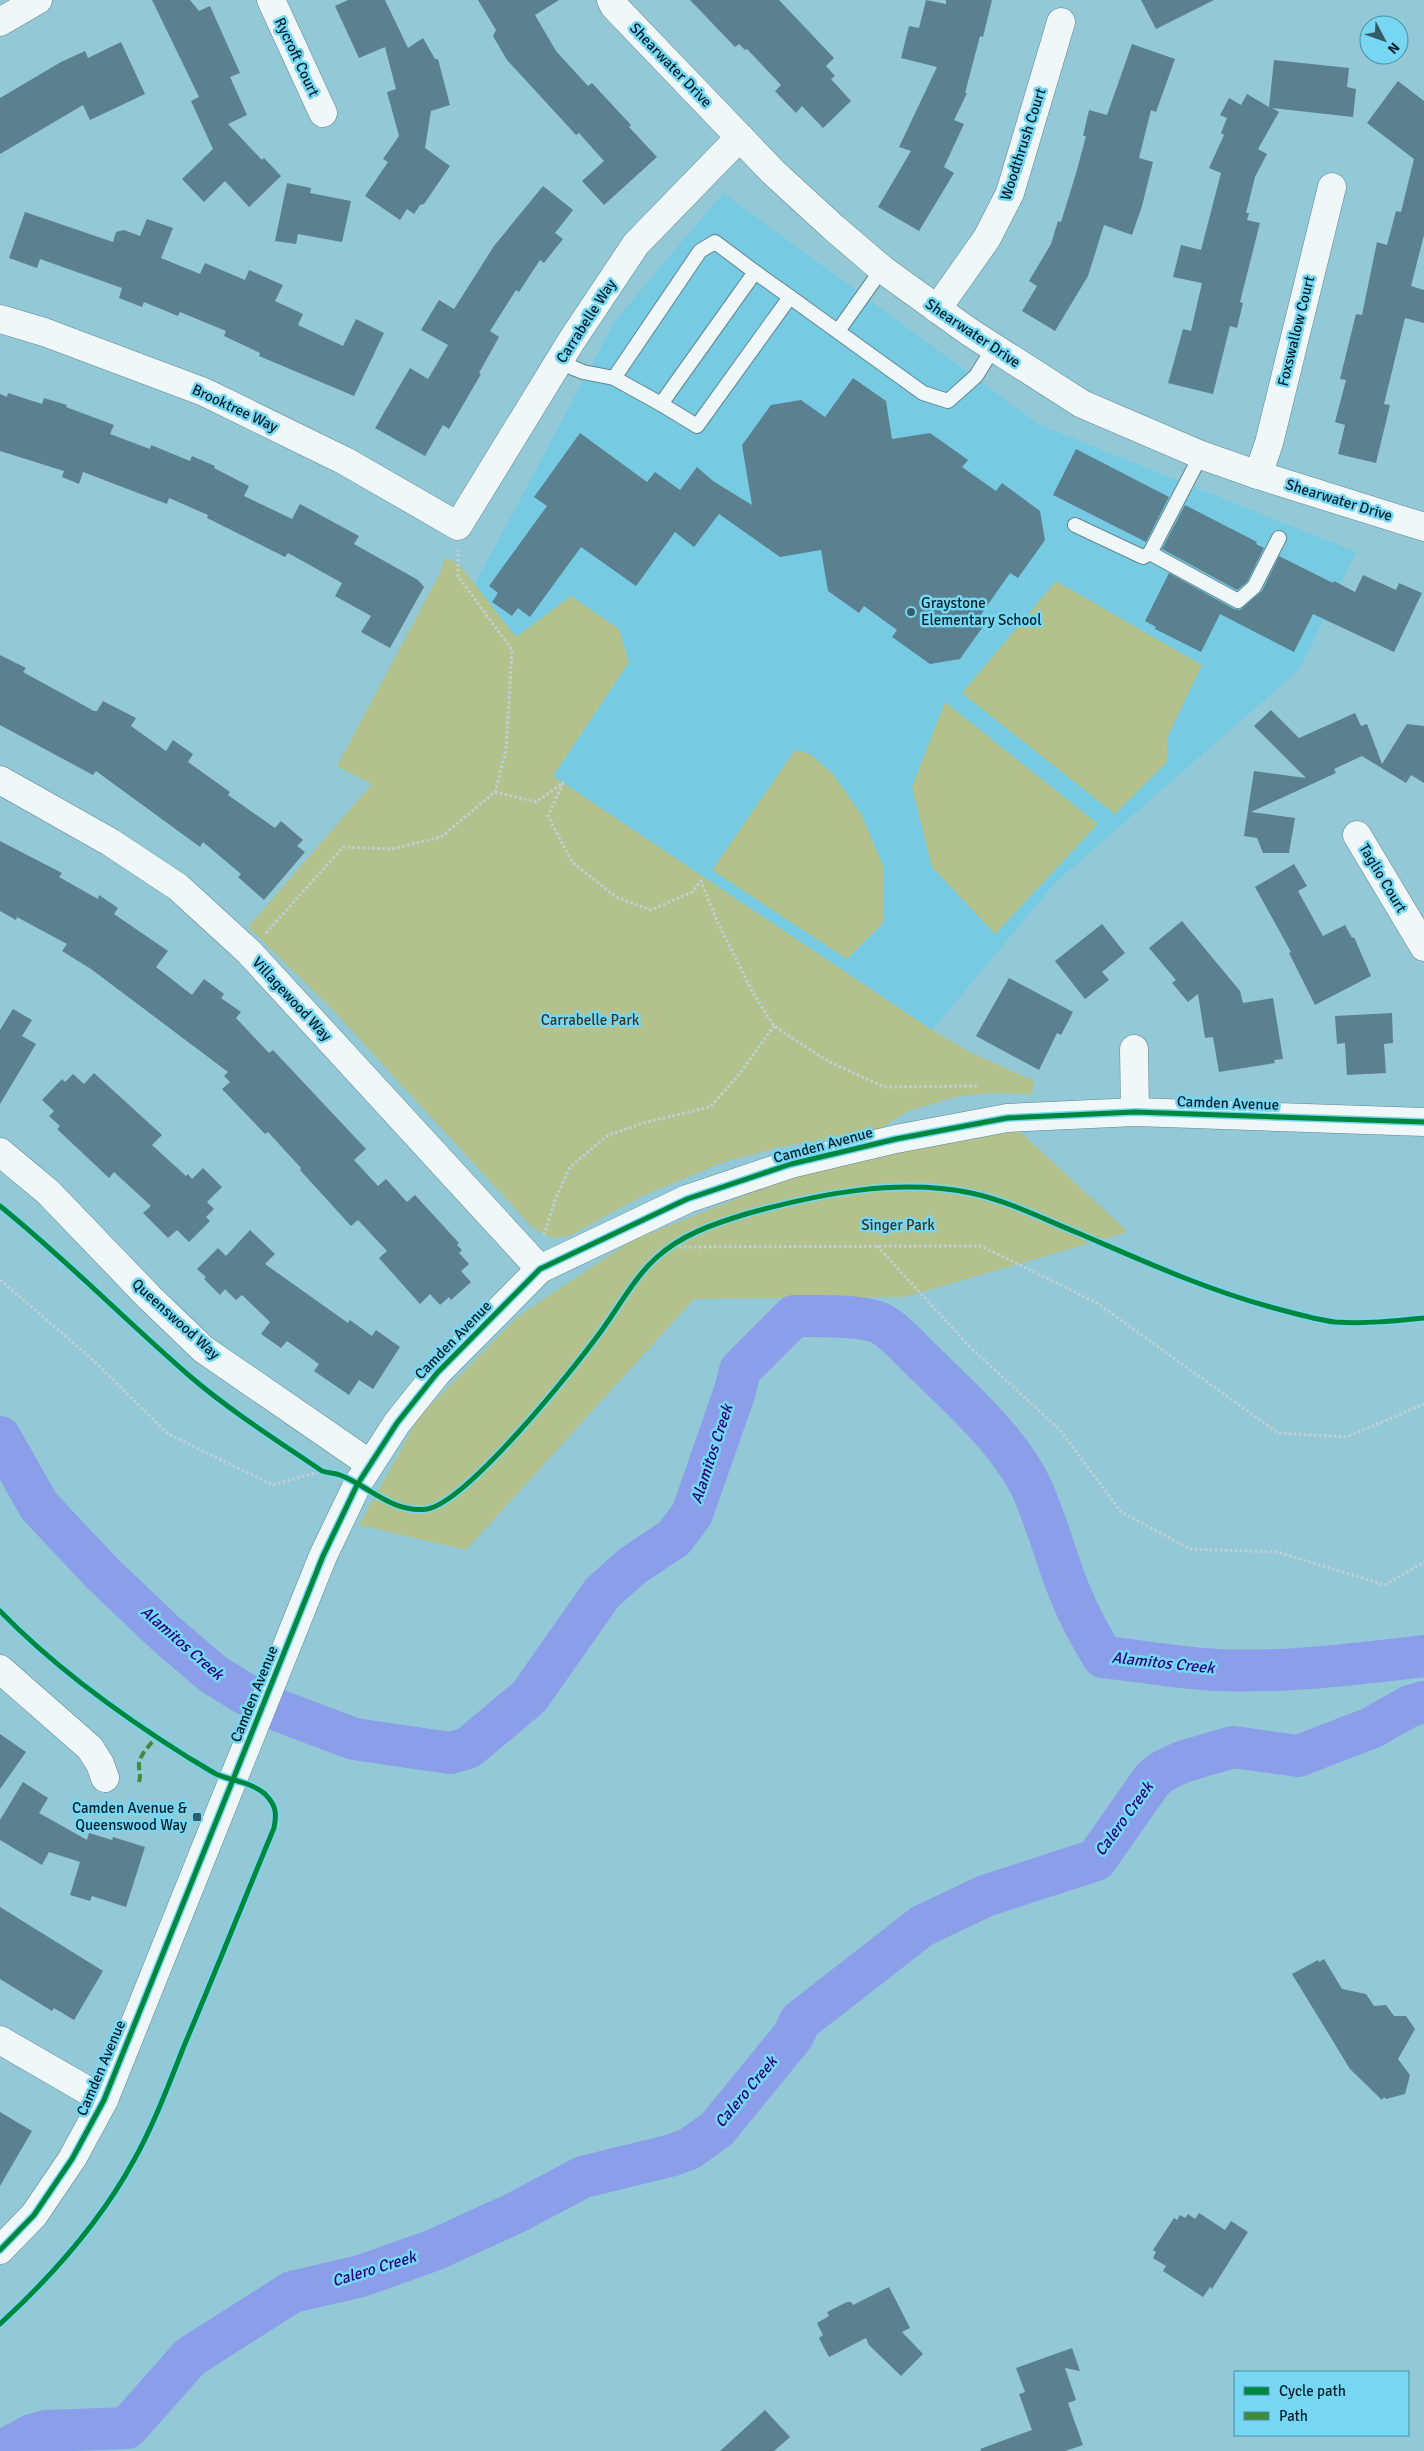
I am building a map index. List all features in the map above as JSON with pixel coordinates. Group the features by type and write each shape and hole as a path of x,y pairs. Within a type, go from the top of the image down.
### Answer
{"street":[{"path":"0,22 38,0"},
{"name":"Rycroft Court","path":"271,0 323,114"},
{"name":"Shearwater Drive","path":"611,0 614,6 772,172 882,268 937,309 994,347 1082,404 1201,455 1258,475 1424,527"},
{"name":"Woodthrush Court","path":"937,309 987,238 1010,192 1061,22"},
{"name":"Carrabelle Way","path":"458,526 559,362 636,244 740,137"},
{"name":"Foxswallow Court","path":"1258,475 1269,443 1332,187"},
{"name":"Brooktree Way","path":"0,319 44,332 204,392 345,461 458,526"},
{"name":"Villagewood Way","path":"0,780 110,842 178,887 249,952 540,1269"},
{"name":"Taglio Court","path":"1357,835 1424,947"},
{"path":"1134,1049 1135,1112"},
{"name":"Camden Avenue","path":"0,2250 34,2215 72,2159 104,2100 323,1556 357,1485 397,1423 437,1372 540,1269 687,1199 791,1164 896,1139 1007,1118 1135,1112 1424,1122"},
{"name":"Queenswood Way","path":"0,1152 48,1192 148,1297 203,1348 370,1464"},
{"path":"0,1669 90,1748 100,1764 105,1778"},
{"path":"0,2040 104,2100"}],"lane":[{"path":"614,378 700,251 715,242 922,393 948,401 976,376 994,347"},
{"path":"838,331 882,268"},
{"path":"661,404 756,272"},
{"path":"559,362 583,372 614,378 698,426 790,297"},
{"path":"1075,525 1143,557 1150,553 1201,455"},
{"path":"1150,553 1238,601 1254,587 1279,538"}],"path":[{"path":"249,952 343,847 392,849 441,838 495,792 506,751 512,650 458,576 458,526"},
{"path":"495,792 536,802 563,783 548,816 572,862 616,897 651,910 692,892 701,881 717,921 753,993 774,1026 826,1060 884,1087 978,1086"},
{"path":"540,1269 542,1240 555,1200 570,1167 608,1135 643,1123 710,1107 737,1077 774,1026"},
{"path":"669,1246 981,1246 1097,1304 1278,1433 1347,1437 1424,1404"},
{"path":"876,1246 970,1347 1060,1430 1121,1512 1190,1549 1277,1552 1385,1585 1424,1562"},
{"path":"0,1280 91,1358 168,1434 273,1485 322,1470"}],"shaded area":[{"name":"Graystone Elementary School","path":"723,193 1040,425 1356,552 1299,670 1056,882 932,1030 553,776 556,686 474,586 615,321"}],"green space":[{"name":"Carrabelle Park","path":"444,558 458,563 516,637 571,596 619,629 629,662 553,776 932,1030 970,1052 1034,1081 1032,1094 988,1093 956,1097 908,1111 879,1130 781,1147 724,1162 640,1197 570,1236 551,1238 532,1227 330,1007 248,927 372,784 337,766 441,571"},
{"path":"1056,581 1202,665 1167,738 1168,761 1115,814 962,693"},
{"path":"945,702 1098,824 995,934 932,867 912,787"},
{"path":"795,750 810,754 833,774 861,814 884,868 884,922 847,959 712,870"},
{"name":"Singer Park","path":"1015,1127 1128,1232 905,1297 694,1299 466,1550 359,1525 419,1417 517,1317 631,1241 798,1174"}],"building":[{"path":"152,0 190,0 199,11 210,6 240,73 230,77 247,115 228,124 262,160 264,158 281,176 249,207 225,181 204,202 182,179 213,149 191,101 199,97"},
{"path":"348,0 385,0 408,48 423,38 435,59 438,59 450,105 431,111 425,148 450,166 424,204 420,205 414,214 407,209 400,220 365,196 388,162 383,159 399,136 387,92 396,89 385,47 359,58 335,6"},
{"path":"478,0 559,0 535,15 556,51 588,86 592,83 631,125 629,127 657,157 604,205 582,181 604,161 579,133 576,135 507,60 493,36 496,30"},
{"path":"690,0 779,0 834,58 826,66 835,76 831,79 851,101 823,128 802,106 796,113 775,91 781,85 747,49 745,50 739,44 735,47"},
{"path":"926,0 946,4 946,0 992,0 983,37 980,36 965,93 967,93 954,120 964,124 944,167 954,173 919,231 878,207 911,151 899,147 937,67 901,58 909,26 919,28"},
{"path":"1141,0 1214,0 1156,29"},
{"path":"121,42 145,94 90,120 83,105 0,154 0,98 61,62 85,51 88,58"},
{"path":"1132,44 1175,59 1156,112 1151,110 1139,158 1153,162 1142,206 1132,235 1104,225 1088,276 1055,331 1022,311 1037,286 1029,281 1051,244 1058,221 1061,222 1086,136 1083,136 1089,110 1107,115"},
{"path":"1274,60 1349,68 1347,87 1356,89 1353,117 1272,108 1279,112 1258,149 1267,154 1255,177 1246,213 1249,213 1247,220 1260,223 1240,302 1243,303 1237,328 1230,326 1213,394 1168,383 1183,329 1191,331 1202,283 1173,277 1181,245 1201,250 1221,173 1209,168 1224,135 1221,133 1227,118 1220,115 1229,98 1241,105 1247,94 1269,107"},
{"path":"1398,81 1424,101 1424,235 1411,286 1424,290 1424,323 1405,318 1384,404 1390,405 1376,463 1338,454 1345,425 1335,422 1346,380 1340,379 1356,314 1362,315 1377,242 1387,245 1396,211 1401,212 1414,159 1367,123"},
{"path":"287,183 311,188 310,193 351,201 342,242 298,234 296,244 275,241"},
{"path":"543,186 573,210 555,233 563,239 544,263 540,260 519,292 516,290 490,331 499,337 479,373 481,374 449,429 443,425 425,456 375,428 410,368 428,379 448,345 421,330 439,300 454,309 494,246"},
{"path":"25,212 113,242 116,232 124,230 140,236 147,219 173,228 161,258 200,274 205,263 245,280 249,270 283,285 275,301 303,314 298,325 343,346 356,319 384,333 354,396 259,356 260,353 224,336 226,331 180,312 178,316 144,302 142,307 119,298 122,288 40,259 37,268 9,258"},
{"path":"853,378 886,401 892,439 930,433 968,460 962,467 996,491 1002,483 1040,511 1045,540 1018,578 1010,573 980,616 987,621 960,659 930,664 892,637 897,630 864,606 859,613 828,591 821,550 780,557 719,514 694,547 675,532 636,586 581,547 530,617 518,608 512,616 492,602 498,593 489,586 547,506 534,497 580,433 647,482 655,472 680,490 697,467 713,481 752,505 742,445 771,405 801,400 825,417"},
{"path":"8,393 42,404 44,398 67,405 66,407 114,425 110,434 150,449 151,445 190,461 192,456 215,466 214,468 249,486 244,496 292,519 300,504 359,536 354,544 418,580 424,587 390,648 361,632 371,616 335,596 342,583 288,553 285,557 207,518 208,515 169,498 167,504 83,472 79,484 62,477 64,471 0,451 0,394 7,397"},
{"path":"1076,449 1169,497 1146,542 1053,495"},
{"path":"1185,505 1257,542 1256,544 1264,548 1247,582 1237,590 1162,549"},
{"path":"1279,556 1355,592 1363,575 1396,590 1399,583 1422,593 1394,652 1313,614 1294,652 1220,614 1201,652 1155,629 1156,627 1145,621 1169,573 1234,609 1240,610 1262,591"},
{"path":"0,655 26,668 23,672 94,711 97,711 103,701 136,718 131,726 166,751 173,740 193,754 188,762 230,792 228,795 275,828 281,821 303,840 297,846 305,852 264,900 238,877 241,874 203,842 200,847 96,771 93,775 0,725"},
{"path":"1271,710 1299,738 1355,713 1361,726 1367,724 1382,764 1407,724 1424,726 1424,783 1411,775 1406,783 1362,756 1334,769 1336,773 1251,812 1295,818 1289,853 1263,853 1257,838 1244,836 1254,771 1306,778 1254,726"},
{"path":"0,841 62,873 59,877 98,899 99,895 118,908 114,914 168,951 156,967 192,995 204,979 224,994 221,998 241,1012 236,1018 269,1053 273,1050 366,1149 354,1160 378,1186 386,1179 407,1202 415,1195 459,1243 457,1245 462,1250 459,1253 469,1264 461,1271 471,1282 451,1300 449,1297 440,1305 430,1294 420,1304 379,1258 387,1251 358,1220 351,1226 268,1132 265,1134 222,1089 230,1082 224,1076 228,1072 91,969 62,951 67,944 17,917 16,920 0,911"},
{"path":"1294,864 1307,886 1298,891 1323,936 1345,925 1352,938 1354,937 1371,976 1315,1005 1289,953 1291,952 1255,887"},
{"path":"1182,921 1240,991 1243,1003 1273,998 1283,1059 1274,1060 1275,1063 1219,1072 1213,1037 1205,1038 1198,994 1188,1002 1172,983 1176,980 1149,948"},
{"path":"1102,924 1125,953 1102,972 1109,980 1085,999 1055,961"},
{"path":"1009,978 1073,1012 1061,1035 1057,1033 1039,1070 976,1036"},
{"path":"13,1009 32,1020 22,1036 36,1044 0,1104 0,1030"},
{"path":"1392,1013 1393,1043 1384,1044 1386,1073 1347,1075 1345,1043 1337,1044 1335,1016"},
{"path":"94,1073 162,1135 152,1145 186,1176 188,1174 192,1179 203,1168 222,1187 207,1202 214,1209 206,1217 210,1221 189,1242 177,1230 168,1238 143,1213 151,1206 114,1172 109,1178 57,1129 60,1126 49,1116 54,1111 42,1100 62,1079 65,1082 73,1074 84,1084"},
{"path":"250,1230 275,1254 265,1264 348,1323 350,1320 372,1336 376,1330 400,1347 373,1389 359,1380 349,1395 314,1371 319,1364 287,1341 281,1348 261,1334 270,1322 242,1295 236,1300 225,1289 220,1295 204,1279 206,1277 197,1269 218,1248 226,1256"},
{"path":"0,1734 26,1752 0,1789"},
{"path":"23,1782 48,1798 39,1813 87,1840 89,1833 112,1840 113,1837 145,1847 126,1907 92,1896 90,1901 70,1895 80,1862 49,1852 42,1865 0,1840 0,1820"},
{"path":"0,1907 103,1971 74,2020 54,2008 52,2011 0,1979"},
{"path":"1324,1959 1342,1989 1366,1994 1374,2006 1386,2005 1394,2016 1406,2016 1415,2029 1398,2059 1410,2075 1405,2094 1386,2099 1384,2097 1382,2100 1350,2069 1292,1974 1318,1960 1319,1962"},
{"path":"0,2112 32,2131 0,2186"},
{"path":"1199,2213 1225,2230 1231,2221 1248,2232 1212,2289 1210,2287 1203,2297 1163,2271 1166,2266 1153,2258 1156,2252 1153,2250 1174,2218 1177,2220 1180,2215 1185,2218 1188,2214 1195,2219"},
{"path":"889,2287 910,2328 902,2332 923,2354 901,2376 869,2345 866,2338 829,2357 819,2338 823,2335 817,2323 829,2316 827,2312 847,2302 851,2302 853,2305"},
{"path":"1072,2348 1080,2371 1065,2368 1076,2400 1068,2403 1083,2445 1065,2451 981,2451 980,2449 1032,2430 1019,2394 1025,2392 1016,2368"},
{"path":"765,2410 790,2437 774,2451 720,2451"}],"waterway":[{"name":"Alamitos Creek","path":"0,1437 39,1506 102,1573 165,1633 213,1674 242,1692 282,1712 354,1739 450,1753 468,1748 529,1697 602,1593 632,1566 674,1538 692,1514 735,1391 740,1370 794,1316 859,1318 877,1322 896,1335 975,1412 1008,1450 1032,1489 1070,1593 1103,1657 1188,1668 1243,1671 1321,1667 1424,1656"},
{"name":"Calero Creek","path":"2,2451 32,2435 46,2431 127,2428 190,2357 292,2292 361,2276 434,2250 515,2213 583,2177 673,2155 689,2149 717,2129 793,2036 800,2021 922,1926 985,1896 1096,1860 1152,1780 1161,1772 1182,1762 1233,1747 1298,1756 1371,1728 1410,1706 1424,1702"}],"marked path":[{"path":"139,1782 139,1762 145,1750 156,1737"}],"cycle path":[{"path":"0,2250 34,2215 72,2159 104,2100 323,1556 357,1485 397,1423 437,1373 540,1269 687,1199 791,1164 896,1139 1007,1118 1135,1112 1424,1122"},
{"path":"0,1206 207,1391 322,1471 340,1475 351,1480 392,1503 415,1509 427,1509 445,1501 467,1484 518,1433 566,1376 599,1334 640,1275 656,1258 676,1243 698,1231 746,1214 801,1200 858,1190 886,1188 915,1187 971,1193 985,1196 1026,1211 1195,1282 1267,1306 1309,1317 1346,1323 1424,1318"},
{"path":"0,1611 43,1652 114,1708 216,1774 248,1784 260,1790 265,1794 275,1810 274,1828 167,2089 134,2160 106,2205 74,2247 38,2287 0,2324"}],"place":[{"name":"Graystone Elementary School","path":"911,612"},
{"name":"Camden Avenue & Queenswood Way","path":"197,1817"}]}
